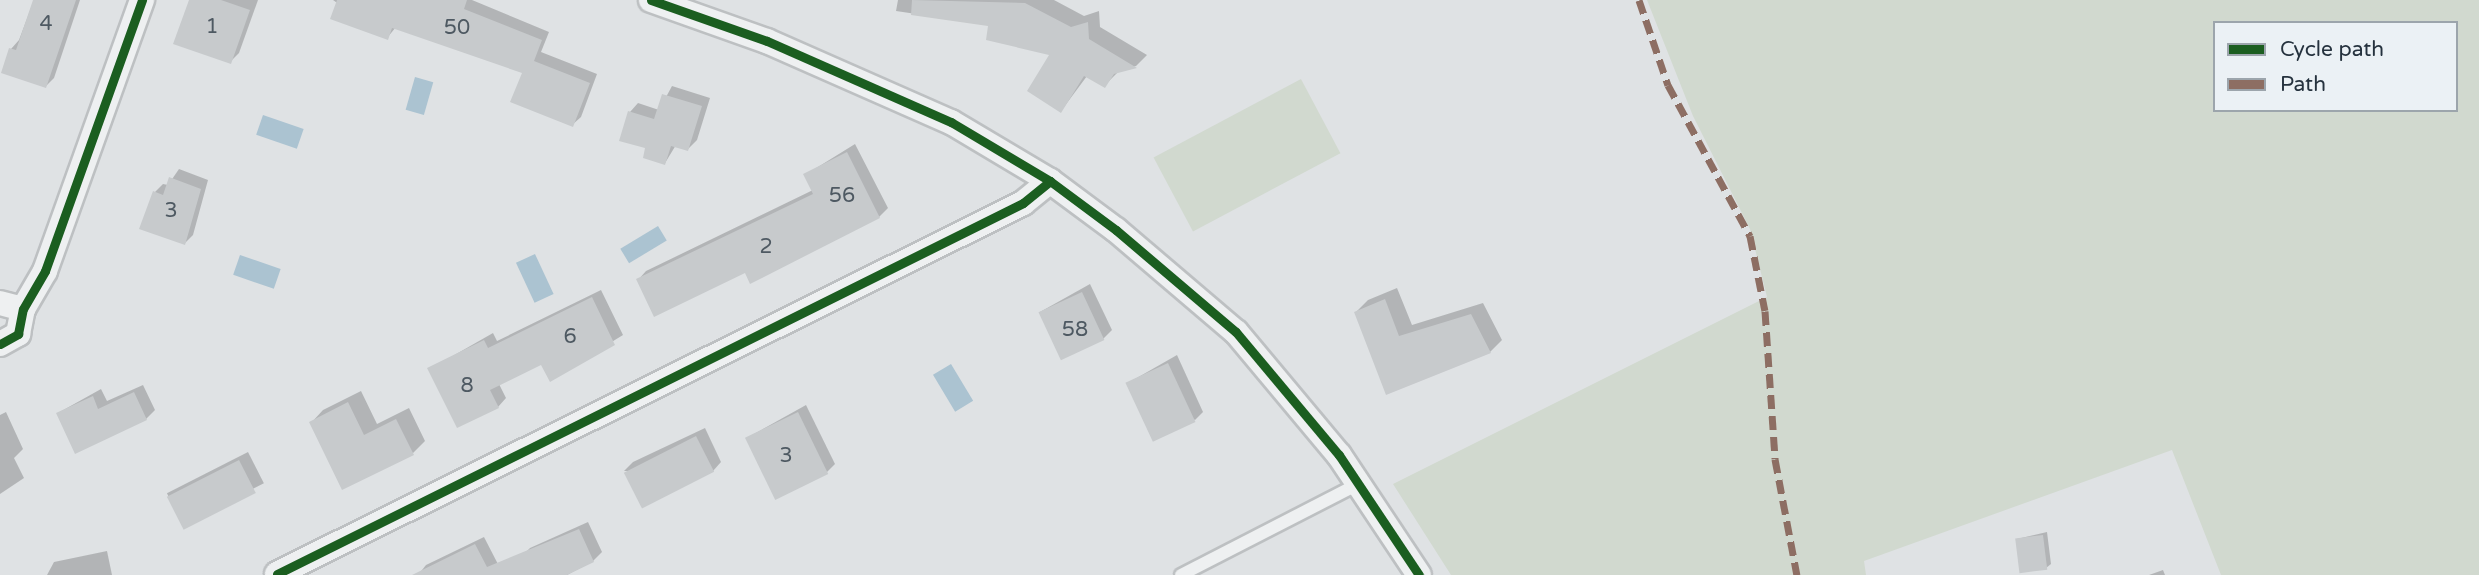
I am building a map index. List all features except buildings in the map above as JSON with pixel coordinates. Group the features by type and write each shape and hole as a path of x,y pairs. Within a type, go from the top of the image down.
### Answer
{"street":[{"path":"0,344 18,334 12,306 45,271 142,0"},
{"path":"651,0 839,71 951,122 1049,181 1116,230 1236,332 1358,484 1419,575"},
{"path":"277,574 1023,203 1049,181"}],"lane":[{"path":"1181,575 1358,484"}],"shaded area":[{"path":"1647,0 2479,0 2479,575 2221,575 2172,450 1864,561 1866,575 1451,575 1393,484 1767,297 1750,229 1693,116"},
{"path":"1301,79 1340,153 1193,232 1154,157"}],"water":[{"path":"415,77 433,82 424,115 406,110"},
{"path":"263,115 304,129 297,149 256,135"},
{"path":"658,226 667,241 629,263 620,249"},
{"path":"535,254 554,294 535,303 516,263"},
{"path":"240,255 281,269 274,289 233,275"},
{"path":"951,364 973,401 955,412 933,375"}],"marked path":[{"path":"1639,0 1668,85 1750,236 1765,311 1775,459 1797,575"}],"cycle path":[{"path":"0,344 18,334 23,309 45,271 142,0"},
{"path":"651,0 767,41 951,122 1050,181 1116,230 1236,332 1339,455 1419,575"},
{"path":"277,574 1023,203 1050,181"}]}
